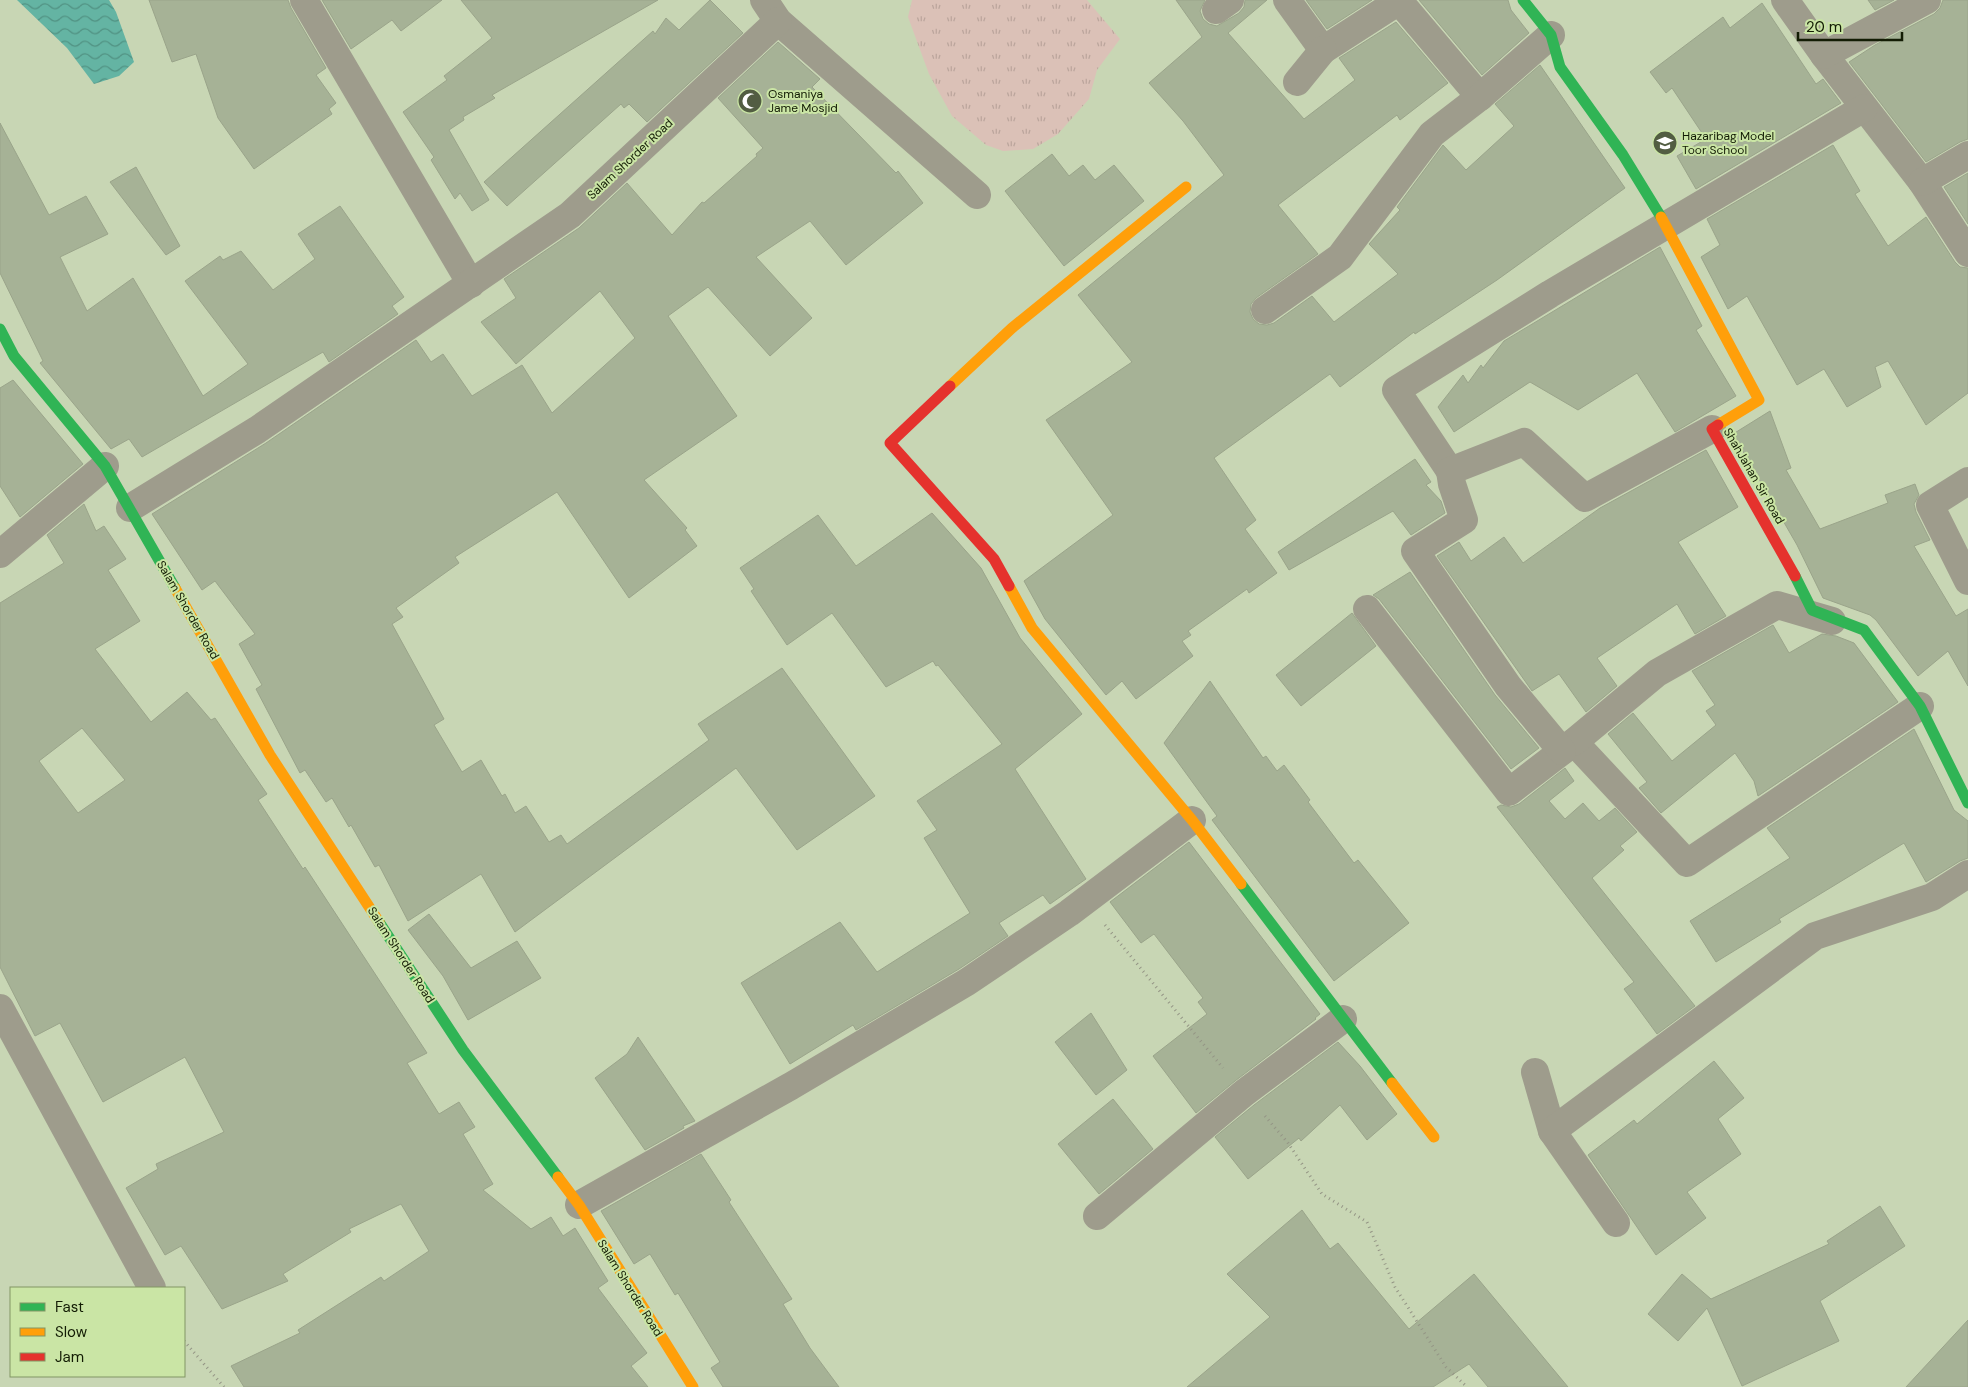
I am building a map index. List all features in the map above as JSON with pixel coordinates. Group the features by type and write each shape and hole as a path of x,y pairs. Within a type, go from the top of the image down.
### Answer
{"street":[{"path":"304,0 471,284"},
{"path":"1288,0 1323,50"},
{"name":"ShahJahan Sir Road","path":"1523,0 1551,35 1560,68 1623,154 1666,225 1759,400 1712,429 1783,553 1812,610 1864,630"},
{"path":"1785,0 1824,55 1922,182 1968,253"},
{"path":"1824,55 1928,0"},
{"path":"1297,82 1323,50 1394,2 1399,1 1480,98"},
{"name":"Salam Shorder Road","path":"130,508 257,430 570,215 771,10 977,195"},
{"path":"1266,310 1340,257 1432,134 1480,98 1551,35"},
{"path":"1864,108 1484,334 1396,390 1450,471 1452,484 1464,520 1415,551 1508,686 1687,864 1920,706"},
{"path":"1922,182 1968,154"},
{"path":"1186,187 1012,328 890,443 994,559 1032,628 1074,682 1192,820 1434,1137"},
{"name":"Salam Shorder Road","path":"0,328 7,362 105,466 270,755 463,1050 579,1205 693,1387"},
{"path":"1450,471 1524,442 1585,498 1712,429"},
{"path":"0,554 105,466"},
{"path":"1968,481 1930,504 1968,581"},
{"path":"1367,609 1509,792 1657,672 1777,605 1864,630 1920,706 1968,803"},
{"path":"579,1205 791,1086 967,982 1085,901 1192,820"},
{"path":"1552,1131 1815,936 1932,897 1968,874"},
{"path":"0,1008 151,1287"},
{"path":"1097,1216 1244,1093 1343,1019"},
{"path":"1535,1072 1552,1131 1616,1223"}],"path":[{"path":"1085,901 1244,1093 1288,1143 1322,1194 1367,1222 1395,1288 1446,1367 1467,1387"},
{"path":"185,1342 224,1387"}],"green space":[{"path":"912,0 1087,0 1120,39 1097,70 1089,99 1058,134 1033,149 1003,151 986,145 952,116 929,74 908,17"}],"water":[{"path":"17,0 109,0 116,12 134,62 119,76 94,84 67,48"}],"building":[{"path":"149,0 288,0 326,68 316,75 336,103 329,109 332,114 254,169 218,118 196,54 172,62"},
{"path":"322,0 442,0 401,31 392,20 351,49"},
{"path":"461,0 658,0 492,95 495,98 463,117 464,120 449,130 489,200 472,211 460,193 455,199 431,160 434,157 403,112 447,80 444,76 492,38"},
{"path":"710,0 743,33 647,122 629,104 624,108 621,104 507,206 484,182 653,31 655,34 666,18 679,30"},
{"path":"1176,0 1205,0 1200,11 1203,19 1209,24 1217,26 1239,13 1244,7 1245,0 1267,0 1228,33 1304,119 1355,80 1339,58 1396,22 1448,83 1400,120 1397,115 1278,205 1318,254 1256,298 1251,304 1250,312 1253,319 1259,324 1267,325 1274,323 1312,296 1334,322 1398,274 1369,244 1400,210 1397,207 1443,145 1466,170 1514,126 1495,104 1540,65 1625,188 1497,280 1415,334 1414,332 1340,387 1330,374 1214,458 1256,520 1245,529 1277,573 1249,593 1247,589 1188,631 1191,635 1182,641 1193,656 1136,699 1122,681 1106,695 1045,619 1024,581 1113,515 1046,420 1132,362 1078,295 1224,175 1183,121 1149,83 1202,37"},
{"path":"1306,0 1372,0 1327,29"},
{"path":"1419,0 1508,0 1511,10 1529,33 1482,75"},
{"path":"1868,0 1894,0 1875,10"},
{"path":"1943,0 1968,0 1968,139 1926,162 1849,62 1875,45 1934,14 1940,8"},
{"path":"1762,3 1816,84 1823,79 1841,103 1696,189 1677,156 1706,139 1672,88 1666,93 1650,72 1723,17 1730,28"},
{"path":"778,42 820,79 812,87 896,173 898,171 923,203 846,265 810,221 756,257 812,318 770,356 708,287 668,316 737,416 644,480 687,528 685,530 697,546 629,598 557,492 455,557 459,563 396,608 403,617 392,624 444,719 434,725 462,772 481,760 502,796 505,794 515,813 526,806 549,842 561,835 567,844 709,740 698,724 782,668 875,796 797,850 736,768 515,932 481,874 408,921 379,865 375,867 351,825 349,827 332,798 326,802 305,770 300,773 256,689 262,685 239,644 255,634 215,581 202,590 152,514 266,443 416,340 431,362 443,354 472,396 522,365 552,413 635,338 600,291 516,364 481,322 516,298 504,279 579,228 627,183 672,235 702,202 704,203 757,156 756,154 763,148 718,98"},
{"path":"0,123 49,215 86,196 108,234 60,257 87,311 133,278 203,396 248,364 185,281 220,256 223,260 241,251 273,290 315,259 298,234 340,206 404,297 392,306 398,314 329,362 323,352 142,457 129,439 111,449 40,363 43,361 0,273"},
{"path":"1833,145 1860,191 1855,194 1888,246 1926,217 1955,262 1960,267 1968,268 1968,393 1926,425 1888,361 1875,367 1881,387 1847,407 1824,369 1797,385 1747,296 1728,309 1701,257 1720,245 1707,219"},
{"path":"1052,154 1069,176 1083,165 1095,180 1114,165 1144,201 1064,266 1005,191"},
{"path":"136,167 180,246 166,255 110,182"},
{"path":"1968,173 1968,224 1944,187"},
{"path":"1660,247 1702,326 1696,330 1736,396 1675,432 1637,373 1578,410 1530,382 1454,432 1438,407 1463,375 1468,383 1481,365 1483,368 1504,341"},
{"path":"13,380 83,464 20,517 0,486 0,388"},
{"path":"1770,411 1791,468 1786,470 1820,529 1888,503 1885,495 1915,484 1919,495 1914,504 1916,512 1930,540 1914,546 1956,616 1968,609 1968,686 1948,651 1918,676 1876,620 1870,615 1823,598 1797,545 1733,434"},
{"path":"1706,450 1738,507 1678,542 1726,616 1695,634 1677,604 1597,658 1617,686 1586,712 1559,674 1532,691 1437,556 1459,542 1471,561 1504,537 1523,563 1600,508"},
{"path":"1415,459 1431,482 1426,485 1441,501 1445,513 1411,535 1393,511 1289,570 1278,552"},
{"path":"84,504 96,531 104,526 126,559 108,570 140,621 95,649 151,722 187,692 211,720 215,718 267,794 258,800 303,869 305,867 427,1053 407,1063 439,1114 459,1102 475,1127 463,1134 493,1184 483,1190 531,1229 551,1217 563,1236 575,1228 608,1281 598,1288 647,1353 631,1366 648,1387 244,1387 231,1366 300,1333 298,1330 381,1277 384,1281 429,1251 401,1204 349,1229 351,1232 283,1274 288,1281 222,1309 181,1246 165,1255 126,1188 158,1169 156,1164 224,1132 185,1057 103,1102 60,1023 35,1036 0,967 0,603 64,563 47,535","holes":["82,728 125,780 78,813 39,761"]},
{"path":"932,513 981,568 1020,638 1082,714 1015,769 1086,879 1050,904 1043,895 999,923 1008,936 959,969 856,1030 853,1025 790,1064 741,983 840,922 877,972 970,913 924,838 937,830 917,801 1002,744 933,661 886,687 832,613 787,645 751,591 754,589 740,568 818,515 856,566"},
{"path":"1410,572 1495,695 1539,748 1511,769 1379,599 1373,595"},
{"path":"1352,613 1376,646 1301,706 1276,675"},
{"path":"1773,625 1789,653 1822,634 1836,636 1854,643 1898,702 1758,796 1754,781 1735,753 1661,813 1639,788 1647,782 1608,734 1633,713 1672,761 1716,725 1706,711 1715,705 1692,671"},
{"path":"1210,681 1263,758 1266,756 1277,771 1284,765 1310,800 1308,802 1354,863 1358,860 1409,923 1334,981 1212,820 1217,816 1164,743"},
{"path":"1914,729 1954,810 1968,821 1968,858 1926,882 1904,843 1779,919 1781,922 1716,962 1690,921 1790,858 1767,828"},
{"path":"1565,768 1574,781 1549,801 1565,819 1583,803 1599,821 1615,808 1637,832 1620,846 1624,850 1592,878 1695,1006 1657,1034 1624,989 1634,982 1497,807 1501,805 1511,807 1519,804"},
{"path":"1189,842 1320,1014 1196,1113 1153,1056 1207,1014 1198,1002 1203,998 1154,934 1141,943 1110,902"},
{"path":"429,914 471,968 517,941 541,978 468,1020 443,976 408,930"},
{"path":"1091,1013 1127,1070 1096,1095 1055,1042"},
{"path":"638,1037 695,1121 683,1126 684,1128 645,1150 595,1078 627,1054"},
{"path":"1338,1042 1360,1066 1397,1114 1367,1140 1340,1105 1301,1141 1299,1138 1248,1179 1215,1137"},
{"path":"1714,1061 1744,1098 1718,1119 1741,1154 1687,1192 1706,1218 1656,1255 1588,1155 1634,1120 1637,1124"},
{"path":"1113,1099 1153,1149 1099,1194 1058,1144"},
{"path":"701,1154 731,1200 729,1202 792,1299 783,1304 810,1348 839,1387 723,1387 711,1368 720,1362 678,1293 675,1295 650,1254 634,1264 601,1211"},
{"path":"1880,1206 1905,1246 1820,1301 1839,1341 1742,1386 1707,1308 1678,1341 1648,1314 1682,1274 1711,1299 1829,1244 1827,1241"},
{"path":"1302,1210 1330,1249 1338,1243 1409,1329 1474,1274 1568,1387 1488,1387 1469,1364 1433,1387 1187,1387 1270,1317 1227,1274"},
{"path":"1968,1320 1968,1387 1906,1387"}],"traffic: fast":[{"path":"1523,0 1551,35 1560,67 1623,155 1661,217"},
{"path":"0,329 14,356 105,466 175,588"},
{"path":"1795,576 1812,610 1864,630 1920,706 1968,803"},
{"path":"1241,884 1392,1083"},
{"path":"379,922 463,1050 558,1177"}],"traffic: slow":[{"path":"950,386 1012,328 1186,187"},
{"path":"1661,217 1759,400 1718,425"},
{"path":"1009,586 1032,628 1192,820 1241,884"},
{"path":"175,588 270,755 379,922"},
{"path":"1392,1083 1434,1137"},
{"path":"558,1177 579,1205 693,1387"}],"traffic: jam":[{"path":"950,386 890,443 994,559 1009,586"},
{"path":"1718,425 1712,429 1795,576"}],"place":[{"name":"Osmaniya Jame Mosjid","path":"750,101"},
{"name":"Hazaribag Model Toor School","path":"1665,143"}]}
